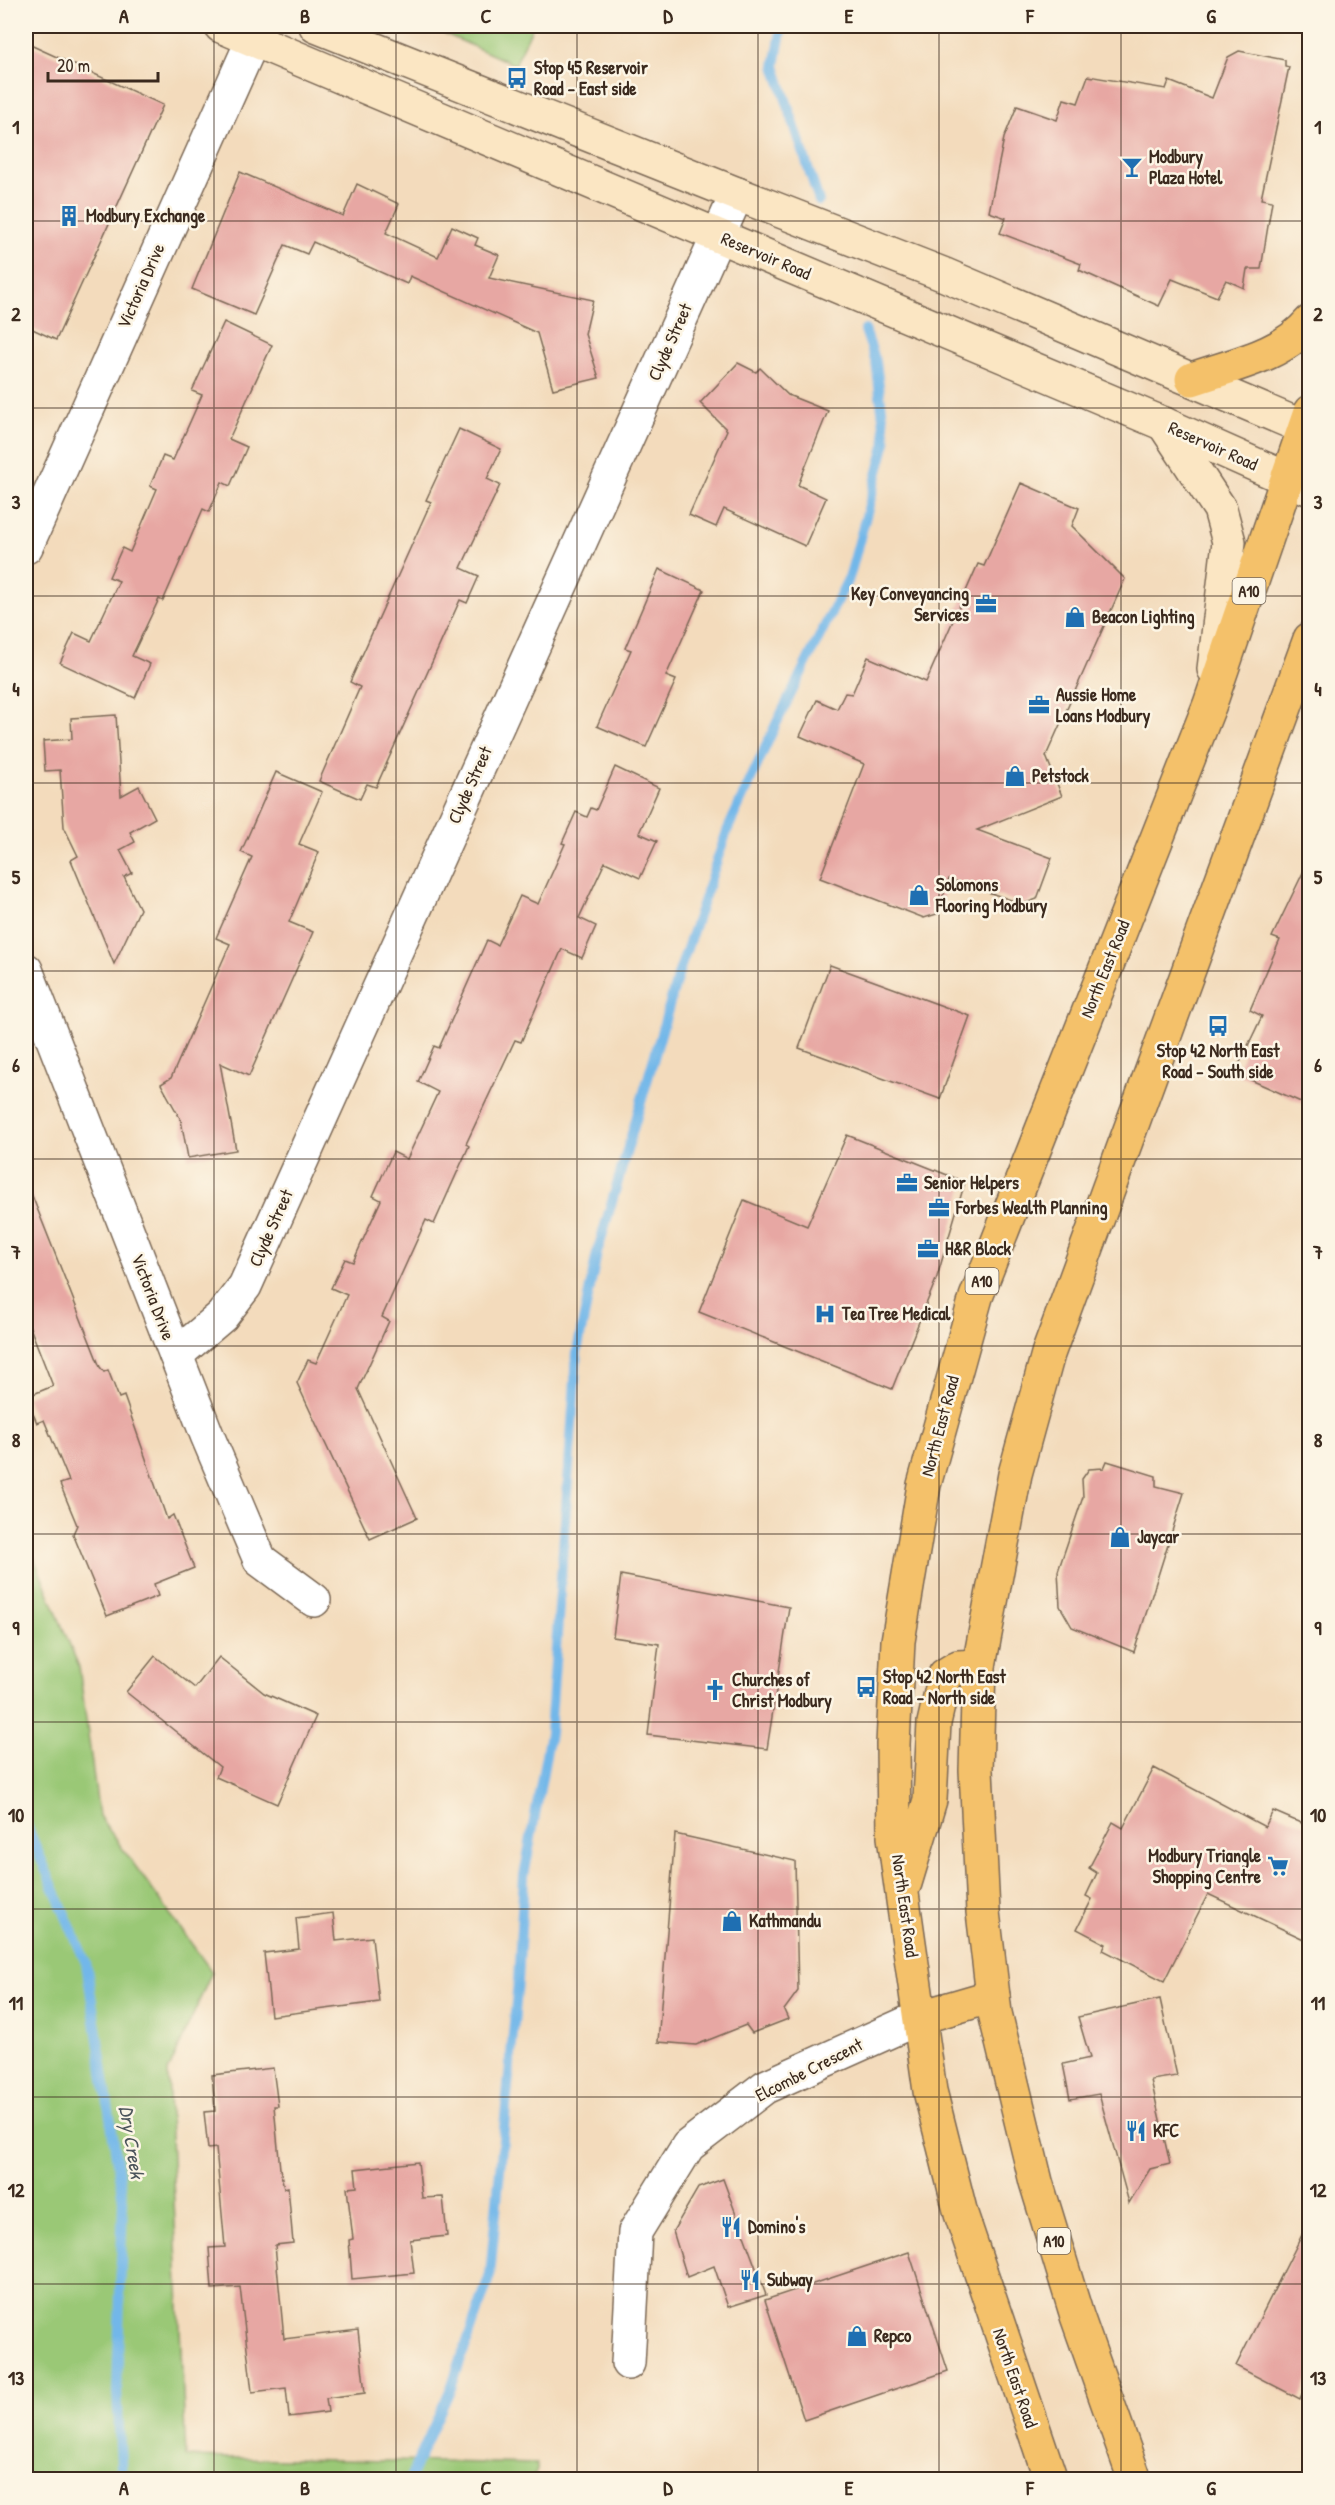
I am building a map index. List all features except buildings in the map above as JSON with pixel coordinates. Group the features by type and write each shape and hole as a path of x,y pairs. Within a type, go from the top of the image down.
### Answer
{"highway":[{"path":"1192,379 1273,351 1300,333 1310,322"},
{"name":"North East Road","path":"1051,2480 961,2214 930,2091 894,1837 893,1744 898,1641 924,1485 976,1297 1298,484 1308,423"},
{"name":"A10","path":"1135,2480 1077,2316 1036,2182 993,1996 983,1912 976,1770 979,1666 1015,1474 1048,1354 1310,639"},
{"path":"902,1890 930,1800 934,1723 945,1675 958,1667 979,1666"},
{"path":"921,2017 993,1996"}],"main road":[{"name":"Reservoir Road","path":"221,26 256,33 718,236 1164,424 1298,484"},
{"path":"316,26 945,275 1192,379 1308,423"},
{"path":"1164,424 1221,509 1229,542 1210,704"}],"street":[{"name":"Victoria Drive","path":"26,547 256,33"},
{"name":"Clyde Street","path":"176,1355 222,1316 245,1286 737,194"},
{"name":"Victoria Drive","path":"26,970 176,1355 260,1560 314,1600"},
{"name":"Elcombe Crescent","path":"628,2363 635,2232 688,2146 765,2087 921,2017"}],"green space":[{"path":"428,26 533,26 515,65"},
{"path":"26,1539 79,1667 99,1816 212,1972 168,2072 186,2457 537,2464 534,2479 26,2479"}],"waterway":[{"path":"782,26 775,66 819,201"},
{"path":"409,2480 451,2388 490,2275 518,1981 524,1876 550,1733 577,1352 597,1253 679,972 727,831 776,724 850,575 886,442 876,362 865,330"},
{"name":"Dry Creek","path":"26,1824 86,1963 123,2200 117,2392 122,2480"}],"place":[{"name":"Stop 45 Reservoir Road - East side","path":"517,78"},
{"name":"Modbury Plaza Hotel","path":"1132,167"},
{"name":"Modbury Exchange","path":"69,216"},
{"name":"Key Conveyancing Services","path":"986,604"},
{"name":"Beacon Lighting","path":"1075,617"},
{"name":"Aussie Home Loans Modbury","path":"1039,705"},
{"name":"Petstock","path":"1015,776"},
{"name":"Solomons Flooring Modbury","path":"919,895"},
{"name":"Stop 42 North East Road - South side","path":"1218,1026"},
{"name":"Senior Helpers","path":"907,1183"},
{"name":"Forbes Wealth Planning","path":"939,1208"},
{"name":"H&R Block","path":"928,1249"},
{"name":"Tea Tree Medical","path":"825,1314"},
{"name":"Jaycar","path":"1120,1537"},
{"name":"Stop 42 North East Road - North side","path":"866,1687"},
{"name":"Churches of Christ Modbury","path":"715,1690"},
{"name":"Modbury Triangle Shopping Centre","path":"1278,1866"},
{"name":"Kathmandu","path":"732,1921"},
{"name":"KFC","path":"1136,2131"},
{"name":"Domino's","path":"731,2227"},
{"name":"Subway","path":"750,2280"},
{"name":"Repco","path":"857,2336"}]}
